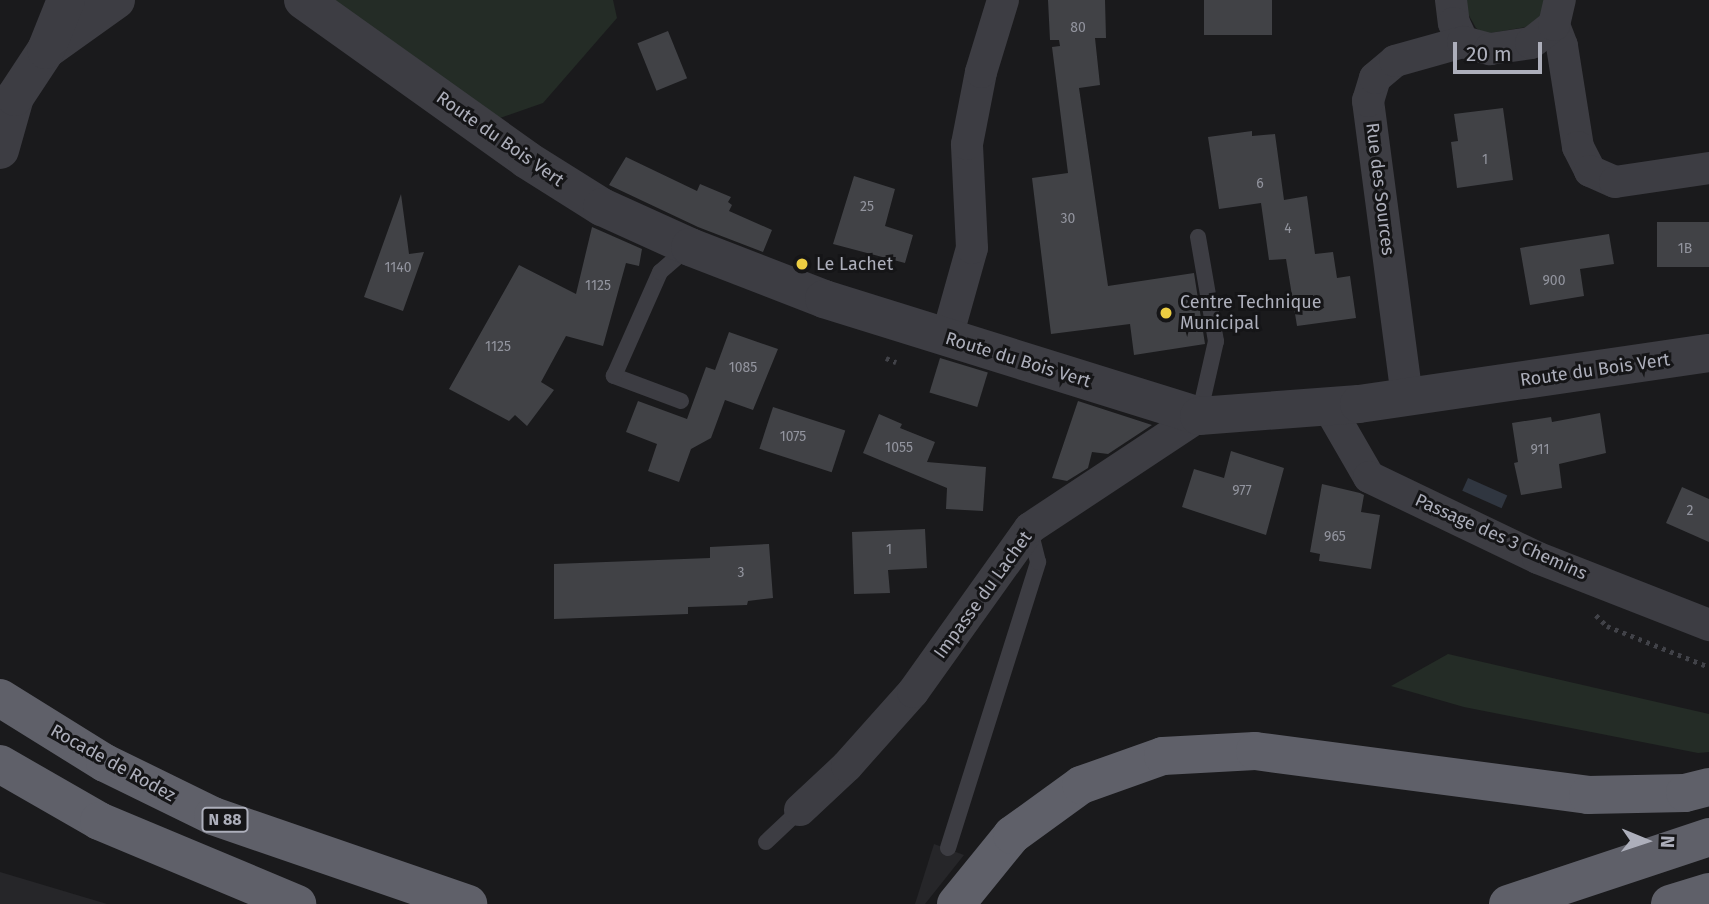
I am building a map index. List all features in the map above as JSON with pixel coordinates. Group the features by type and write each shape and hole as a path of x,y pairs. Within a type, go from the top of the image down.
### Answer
{"highway":[{"name":"Rocade de Rodez","path":"0,698 105,763 213,816 468,904"},
{"path":"956,904 1012,835 1081,785 1163,756 1255,751 1588,795 1685,793 1709,787"},
{"path":"0,764 99,821 297,904"},
{"path":"1508,904 1709,837"},
{"path":"1670,904 1709,891"}],"street":[{"path":"0,150 15,97 46,50 66,0"},
{"path":"46,50 116,0"},
{"path":"947,337 972,248 967,144 981,72 1003,0"},
{"path":"1451,0 1454,23 1463,42"},
{"name":"Route du Bois Vert","path":"299,2 389,59 538,167 602,207 690,247 824,299 1199,416 1328,407 1709,353"},
{"name":"Rue des Sources","path":"1407,397 1368,101 1375,78 1395,61 1463,42 1490,49 1531,43 1557,13"},
{"name":"Rue des Sources","path":"1557,13 1578,147 1590,171 1615,182 1709,168"},
{"name":"Passage des 3 Chemins","path":"1328,407 1369,477 1538,558 1709,625"},
{"name":"Impasse du Lachet","path":"800,810 847,766 913,692 1030,528 1199,416"}],"lane":[{"path":"1198,237 1216,341 1199,416"},
{"path":"681,401 614,376 660,272 690,247"},
{"path":"948,848 1038,562 1030,528"},
{"path":"765,842 800,810"}],"path":[{"path":"886,358 896,362"}],"shaded area":[{"path":"325,0 613,0 617,18 543,103 500,118"},
{"path":"1465,0 1545,0 1540,16 1532,26 1485,34 1476,28 1467,12"},
{"path":"1468,478 1507,495 1502,508 1462,491"},
{"path":"1448,654 1709,714 1709,752 1698,753 1464,707 1391,686"},
{"path":"934,844 964,855 925,904 915,904"},
{"path":"0,872 107,904 0,904"}],"building":[{"path":"1048,0 1105,0 1106,38 1095,38 1100,85 1079,88 1108,286 1194,273 1205,344 1134,355 1130,324 1051,334 1032,178 1068,173 1052,47 1060,46 1059,40 1050,40"},
{"path":"1204,0 1272,0 1272,35 1204,35"},
{"path":"668,31 687,78 657,91 637,43"},
{"path":"1503,108 1513,180 1457,188 1451,142 1458,141 1454,114"},
{"path":"1252,131 1252,136 1275,134 1284,200 1307,196 1315,254 1333,252 1337,278 1350,276 1356,318 1297,326 1286,259 1269,260 1261,203 1219,209 1208,137"},
{"path":"626,157 697,191 700,184 731,197 728,202 732,205 729,211 772,230 763,252 698,227 609,185"},
{"path":"854,176 895,189 885,226 913,235 905,263 833,244"},
{"path":"401,194 409,254 424,252 403,311 364,297"},
{"path":"1657,222 1709,222 1709,267 1657,267"},
{"path":"592,227 642,249 639,266 626,263 603,346 566,336 541,382 554,390 527,426 515,415 509,421 449,389 519,265 576,294"},
{"path":"1609,234 1614,264 1580,269 1584,296 1530,305 1520,248"},
{"path":"729,332 778,349 753,410 725,400 711,438 691,449 679,482 648,471 657,444 626,432 638,401 687,419 706,367 715,370"},
{"path":"940,358 988,373 977,407 929,392"},
{"path":"1078,401 1152,425 1108,454 1092,452 1088,468 1067,481 1052,478"},
{"path":"773,407 845,430 832,472 759,449"},
{"path":"1600,413 1606,453 1559,464 1562,488 1521,495 1514,463 1518,462 1512,423 1551,417 1552,422"},
{"path":"879,414 902,424 900,428 935,442 927,462 986,467 983,511 946,509 947,488 863,453"},
{"path":"1231,451 1284,468 1266,535 1182,507 1194,469 1224,478"},
{"path":"1322,484 1364,495 1361,512 1380,515 1371,569 1319,561 1320,554 1310,552"},
{"path":"1682,487 1709,499 1709,542 1666,523"},
{"path":"925,529 927,568 888,570 890,593 854,594 852,532"},
{"path":"769,544 773,598 748,601 747,605 688,607 688,614 554,619 554,564 710,558 710,547"}],"place":[{"name":"Le Lachet","path":"802,264"},
{"name":"Centre Technique Municipal","path":"1166,313"}]}
